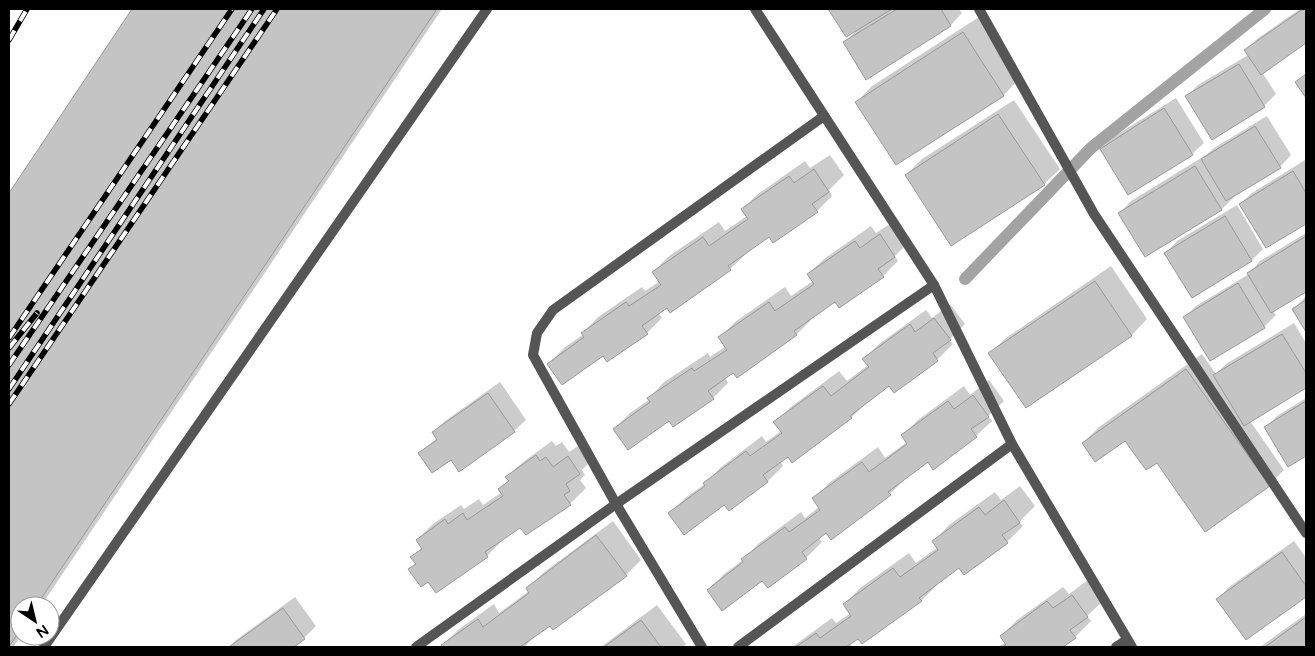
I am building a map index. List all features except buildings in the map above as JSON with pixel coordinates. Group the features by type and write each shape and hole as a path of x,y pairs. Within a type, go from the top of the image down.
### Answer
{"street":[{"path":"44,647 486,9"},
{"path":"754,9 934,285 1012,444 1129,643 1116,647"},
{"path":"979,9 1094,214 1306,533"},
{"path":"702,647 616,504 532,355 537,333 553,310 824,116"},
{"path":"416,647 616,504 934,285"},
{"path":"738,647 1012,444"}],"waterway":[{"path":"965,279 1091,148 1265,9"}],"railway":[{"path":"9,40 27,9"},
{"path":"9,338 232,9"},
{"path":"9,365 252,9"},
{"path":"9,389 264,9"},
{"path":"9,404 277,9"},
{"path":"9,348 37,313"}]}
